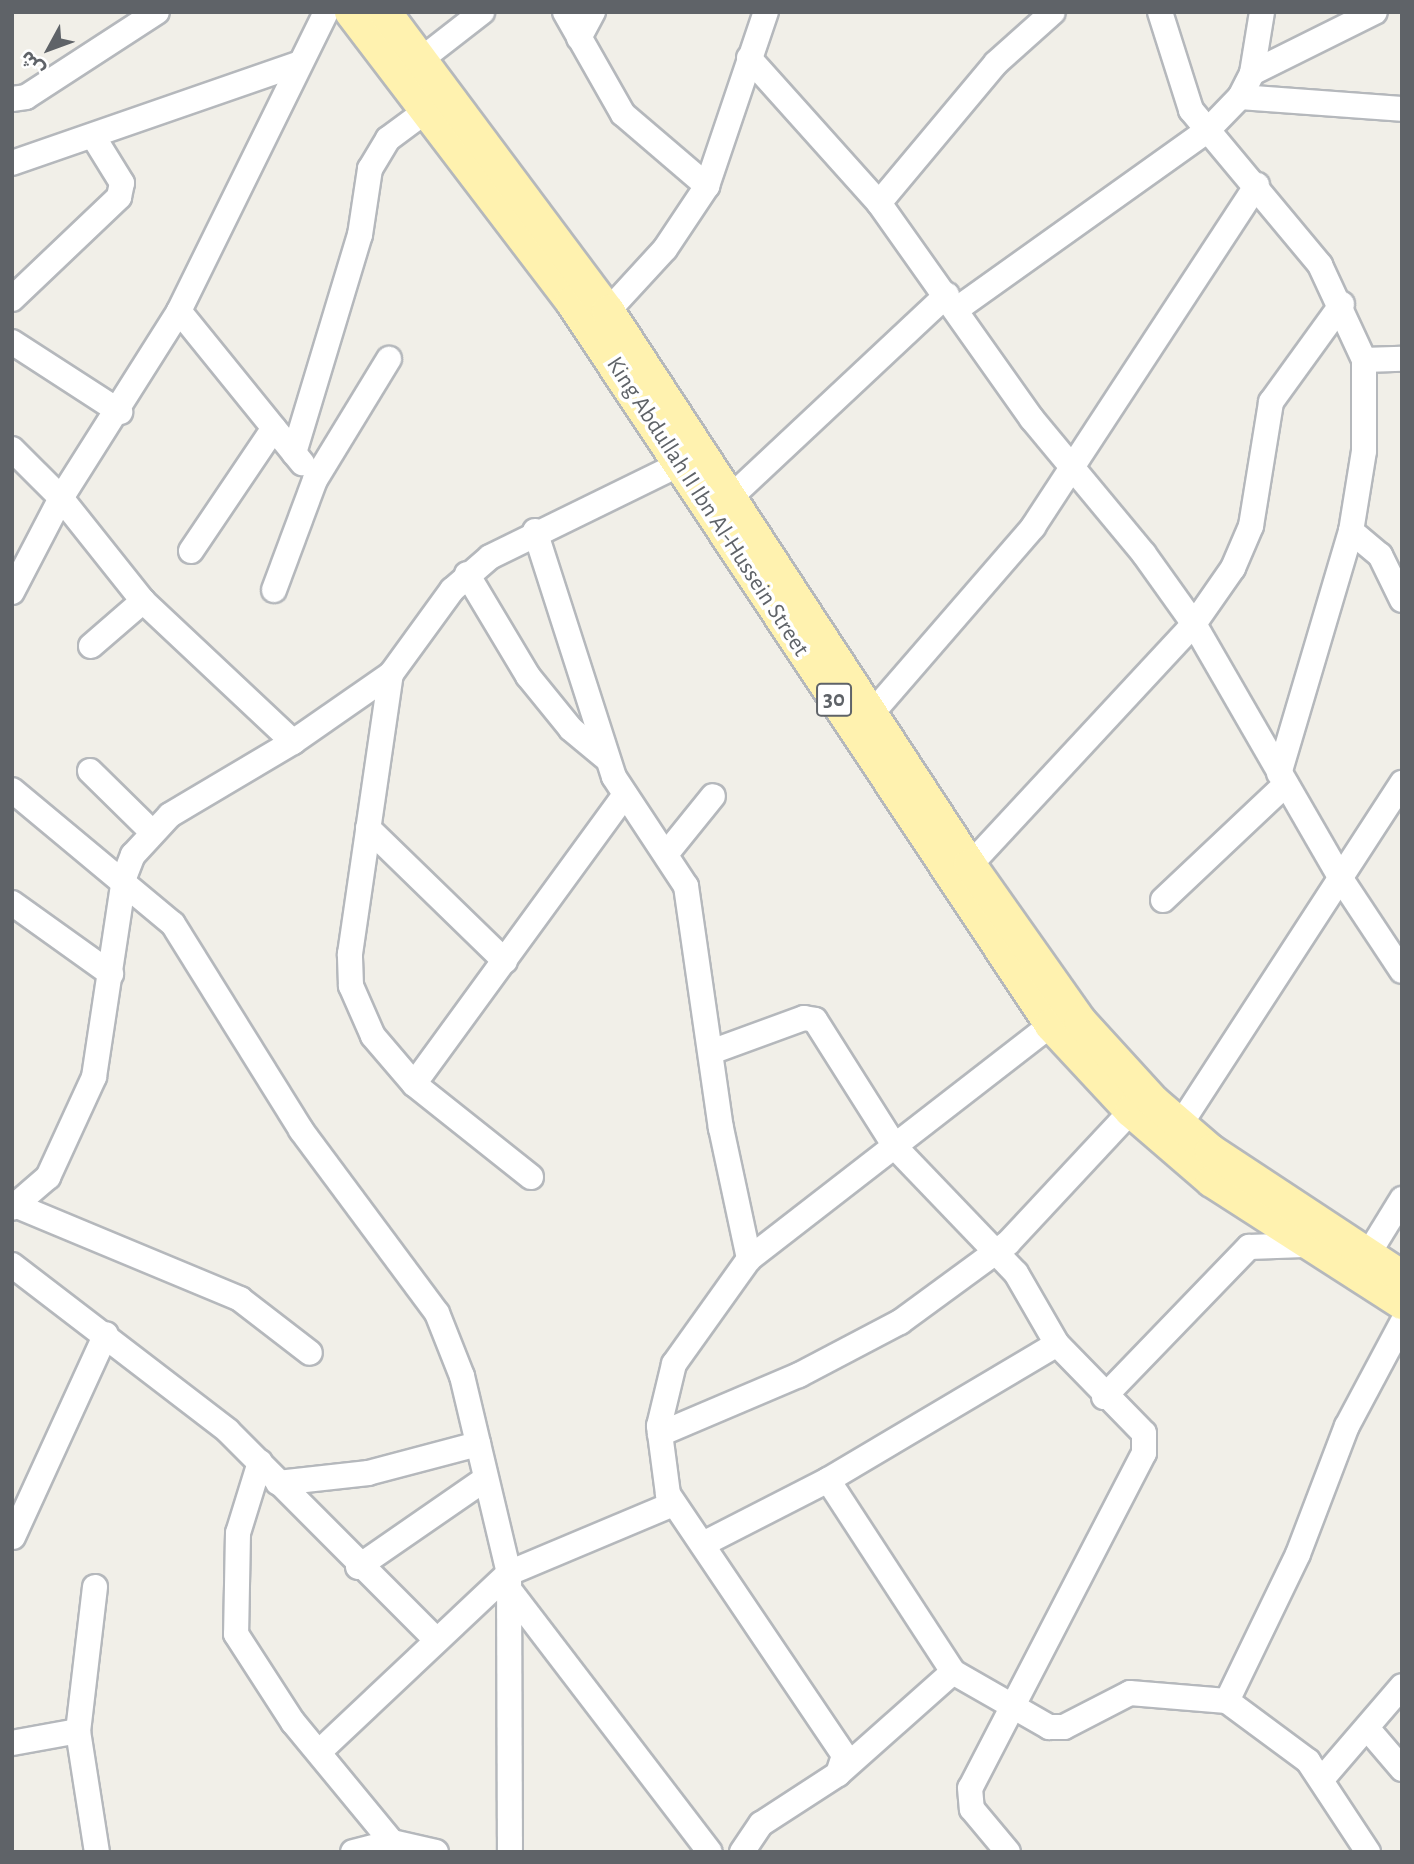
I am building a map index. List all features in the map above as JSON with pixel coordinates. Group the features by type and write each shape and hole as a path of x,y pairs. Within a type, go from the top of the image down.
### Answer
{"main road":[{"name":"King Abdullah II Ibn Al-Hussein Street","path":"351,12 572,302 680,464 896,772 970,865 1080,1021 1180,1125 1247,1179 1402,1277"},
{"name":"King Abdullah II Ibn Al-Hussein Street","path":"385,12 423,58 608,311 733,495 873,712 896,772 1051,1025 1131,1111 1212,1181 1304,1245 1402,1303"}],"street":[{"path":"12,99 26,97 157,12"},
{"path":"12,592 61,498 120,412 179,311 326,12"},
{"path":"423,58 482,12"},
{"path":"565,12 623,114 707,186"},
{"path":"579,38 593,12"},
{"path":"608,311 671,241 707,186 766,12"},
{"path":"879,203 996,63 1053,12"},
{"path":"1160,12 1184,98 1208,130 1301,237 1342,304 1364,360 1364,451 1351,531 1298,712 1283,779 1163,900"},
{"path":"733,495 952,302 1208,130 1240,97 1252,73 1262,12"},
{"path":"1252,73 1375,12"},
{"path":"750,58 879,203 1070,470 1194,624 1341,879 1402,971"},
{"path":"12,163 300,64"},
{"path":"1240,97 1402,109"},
{"path":"294,453 360,235 370,169 388,139 427,110"},
{"path":"12,299 119,197 122,183 93,136"},
{"path":"873,712 1010,557 1257,185"},
{"path":"970,865 1194,624 1245,546 1279,386 1342,304"},
{"path":"179,311 315,480"},
{"path":"12,342 120,412"},
{"path":"274,590 315,480 389,359"},
{"path":"1364,360 1402,359"},
{"path":"191,551 274,428"},
{"path":"12,449 61,498 143,601 293,742"},
{"path":"310,1353 240,1299 15,1207 48,1177 83,1106 100,1051 124,878 152,832 198,796 293,742 391,674 467,575 535,531 680,464"},
{"path":"535,531 580,658 606,758 625,795 667,853 686,886 711,1052 749,1259"},
{"path":"1351,531 1380,555 1402,600"},
{"path":"467,575 528,676 570,729 606,758"},
{"path":"91,646 143,601"},
{"path":"391,674 350,954 352,986 373,1036 414,1084 531,1177"},
{"path":"1253,726 1298,712"},
{"path":"90,771 152,832"},
{"path":"1180,1125 1402,783"},
{"path":"12,790 124,878 173,924 301,1130 417,1278 452,1347 510,1583 510,1852"},
{"path":"414,1084 625,795"},
{"path":"667,853 713,796"},
{"path":"368,828 505,961"},
{"path":"12,903 111,974"},
{"path":"711,1052 812,1018 896,1148 998,1252 1029,1290 1057,1344 1104,1397 1144,1433 1144,1453 978,1766 969,1798 1008,1852"},
{"path":"838,1774 841,1744 673,1504 660,1434 674,1364 749,1259 896,1148 1051,1025"},
{"path":"660,1434 858,1347 998,1252 1131,1111"},
{"path":"1367,1256 1402,1199"},
{"path":"1104,1397 1251,1245 1304,1245"},
{"path":"12,1265 106,1334 260,1462 358,1567 434,1638"},
{"path":"1227,1701 1298,1554 1347,1426 1402,1324"},
{"path":"13,1537 106,1334"},
{"path":"703,1544 828,1480 1057,1344"},
{"path":"278,1483 368,1473 478,1444"},
{"path":"260,1462 238,1534 234,1621 268,1688 392,1842"},
{"path":"358,1567 485,1479"},
{"path":"828,1480 953,1672 1009,1707 1064,1727 1130,1693 1227,1701 1323,1778 1368,1852"},
{"path":"319,1752 434,1638 510,1583 673,1504"},
{"path":"510,1583 710,1852"},
{"path":"95,1587 78,1731 97,1852"},
{"path":"742,1852 761,1824 838,1774 953,1672"},
{"path":"1323,1778 1402,1686"},
{"path":"1367,1728 1402,1769"},
{"path":"12,1743 78,1731"},
{"path":"353,1852 392,1842 436,1852"}]}
